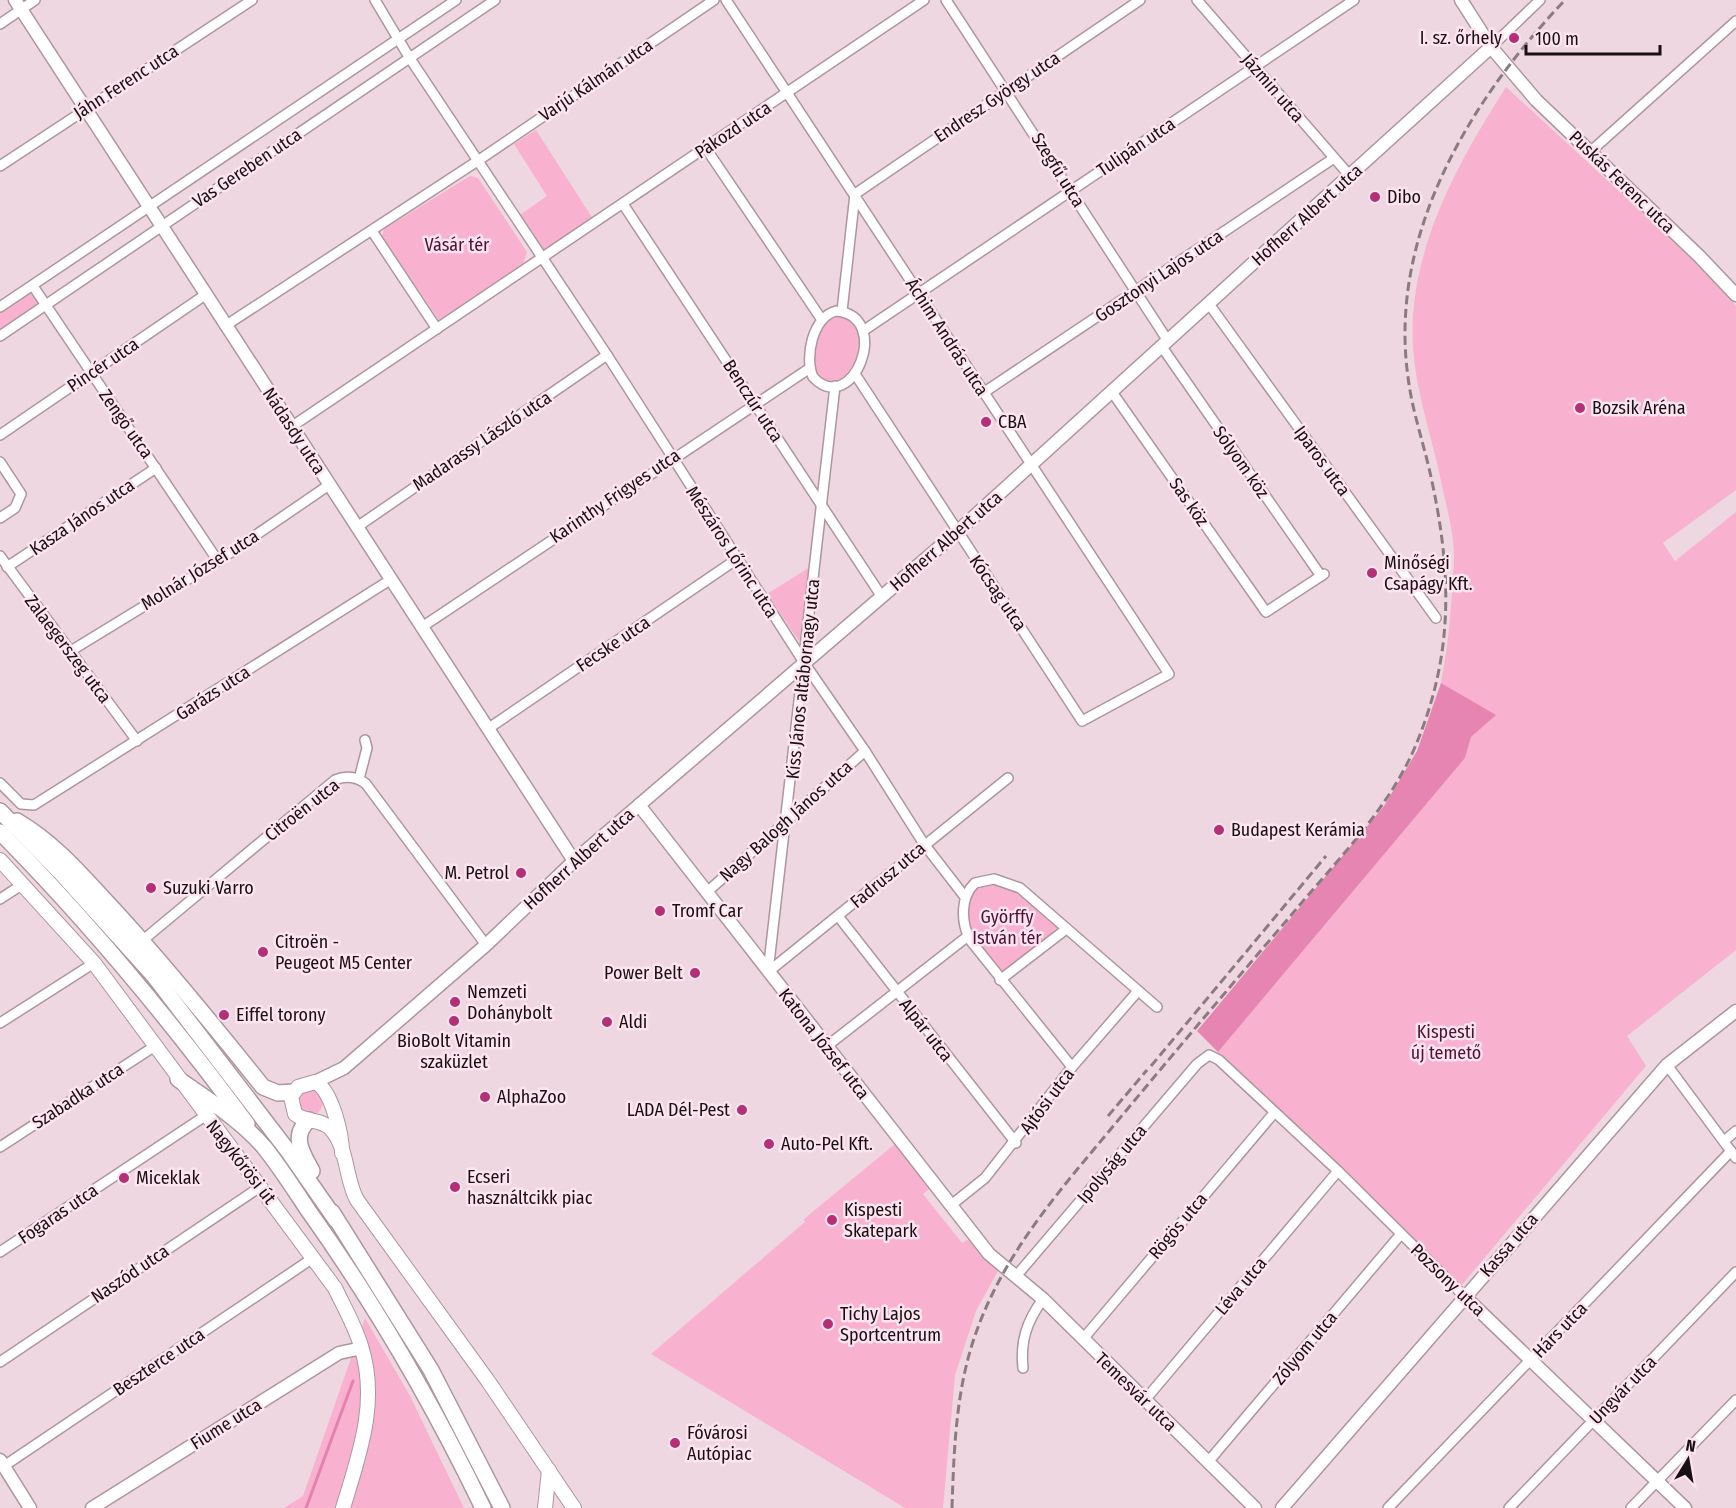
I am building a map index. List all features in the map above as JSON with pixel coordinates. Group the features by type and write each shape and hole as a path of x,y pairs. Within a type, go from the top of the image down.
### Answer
{"main road":[{"path":"0,811 33,830 55,848 142,941 263,1087 278,1093 293,1092 303,1084 315,1082 323,1088 340,1130 349,1185 357,1200 574,1508"},
{"path":"0,811 61,873 154,976 288,1151 379,1283 431,1370 502,1508"},
{"name":"Nagykőrösi út","path":"0,832 122,965 218,1084 262,1146"},
{"name":"Nagykőrösi út","path":"0,860 94,963 334,1288 362,1348 367,1375 368,1416 343,1508"},
{"path":"178,1079 219,1107 262,1146 332,1245 391,1336 441,1424 483,1508"},
{"path":"293,1092 292,1109 300,1118 327,1125 333,1130 342,1153"},
{"path":"328,1098 325,1113 310,1120 300,1131 300,1147 336,1220"},
{"path":"545,1508 549,1470"}],"street":[{"path":"0,24 18,5 35,0"},
{"name":"Jáhn Ferenc utca","path":"0,166 252,0"},
{"path":"291,427 542,260 479,160 409,57 400,38 375,0"},
{"name":"Vas Gereben utca","path":"0,307 456,0"},
{"name":"Vas Gereben utca","path":"0,336 495,0"},
{"name":"Varjú Kálmán utca","path":"479,160 714,0"},
{"name":"Áchim András utca","path":"726,0 1169,674 1082,721"},
{"name":"Pákozd utca","path":"542,260 924,0"},
{"name":"Szegfű utca","path":"946,0 1007,90 1136,291 1165,344"},
{"name":"Endresz György utca","path":"855,194 1140,0"},
{"name":"Jázmin utca","path":"1197,0 1350,176"},
{"name":"Tulipán utca","path":"917,292 1354,0"},
{"name":"Puskás Ferenc utca","path":"1461,0 1491,47 1536,100 1700,257 1736,295"},
{"name":"Hofherr Albert utca","path":"315,1082 342,1070 486,945 574,861 957,532 1350,176 1540,0"},
{"name":"Nádasdy utca","path":"18,5 160,227 574,861"},
{"path":"1590,152 1736,21"},
{"path":"705,147 822,320"},
{"name":"Gosztonyi Lajos utca","path":"983,393 1334,158"},
{"path":"225,326 479,160"},
{"path":"842,311 855,194"},
{"name":"Benczúr utca","path":"623,204 882,597"},
{"path":"372,231 437,329"},
{"name":"Mészáros Lőrinc utca","path":"542,260 607,356 671,459 924,844 965,897"},
{"name":"Zengő utca","path":"33,286 218,561"},
{"path":"863,331 917,292"},
{"name":"Pincér utca","path":"0,435 205,295"},
{"name":"Iparos utca","path":"1209,304 1436,618"},
{"path":"842,311 856,318 863,331 863,354 849,382 835,386 817,381 810,368 813,340 822,320 832,312 842,311"},
{"name":"Sólyom köz","path":"1165,344 1323,575 1266,612"},
{"name":"Madarassy László utca","path":"357,527 607,356"},
{"name":"Karinthy Frigyes utca","path":"422,627 810,368"},
{"name":"Kócsag utca","path":"855,374 1082,721"},
{"name":"Kiss János altábornagy utca","path":"768,972 835,386"},
{"name":"Sas köz","path":"1112,392 1266,612"},
{"path":"0,462 21,494 15,507 0,518"},
{"name":"Kasza János utca","path":"8,567 156,468"},
{"name":"Molnár József utca","path":"69,652 218,561 329,485"},
{"name":"Zalaegerszeg utca","path":"0,556 137,741"},
{"name":"Fecske utca","path":"489,728 737,560"},
{"name":"Garázs utca","path":"0,783 21,804 31,805 137,741 390,579"},
{"path":"359,779 367,748 365,740"},
{"name":"Nagy Balogh János utca","path":"707,892 865,751"},
{"name":"Citroën utca","path":"142,941 335,780 345,777 359,779 366,784 486,945"},
{"name":"Fadrusz utca","path":"768,972 1008,778"},
{"name":"Katona József utca","path":"639,805 950,1206 989,1254 1017,1275"},
{"path":"1072,1067 1000,980 968,936 964,918 965,897 979,880 987,878 1007,882 1025,892 1065,930 1157,1007"},
{"path":"0,899 23,884"},
{"name":"Alpár utca","path":"838,916 1016,1143"},
{"path":"1000,980 1065,930"},
{"path":"827,1046 968,936"},
{"path":"0,1023 94,963"},
{"name":"Ajtósi utca","path":"950,1206 985,1179 1016,1143 1072,1067 1138,991"},
{"name":"Kassa utca","path":"1282,1508 1667,1065 1736,1011"},
{"name":"Szabadka utca","path":"0,1147 155,1046"},
{"name":"Pozsony utca","path":"1209,1055 1219,1060 1338,1171 1465,1297 1685,1508"},
{"name":"Ipolyság utca","path":"1017,1275 1197,1064 1209,1055"},
{"path":"1667,1065 1734,1155"},
{"name":"Hofherr Albert utca","path":"328,1098 342,1070"},
{"name":"Rögös utca","path":"1083,1339 1274,1113"},
{"name":"Fogaras utca","path":"0,1252 205,1116"},
{"path":"1724,1141 1736,1131"},
{"name":"Hárs utca","path":"1388,1508 1734,1155"},
{"name":"Léva utca","path":"1145,1400 1338,1171"},
{"name":"Naszód utca","path":"0,1362 260,1187"},
{"name":"Zólyom utca","path":"1208,1462 1401,1234"},
{"name":"Beszterce utca","path":"2,1463 313,1258"},
{"name":"Ungvár utca","path":"1509,1508 1736,1272"},
{"name":"Temesvár utca","path":"1017,1275 1255,1508"},
{"path":"1023,1368 1021,1351 1029,1319 1043,1299"},
{"name":"Fiume utca","path":"92,1508 339,1353 362,1348"},
{"path":"1631,1508 1736,1400"},
{"path":"2,1463 30,1508"}],"green space":[{"name":"Kispesti új temető","path":"1506,87 1673,241 1723,289 1736,306 1736,490 1663,543 1675,561 1736,512 1736,950 1627,1036 1646,1066 1460,1287 1217,1061 1218,1052 1465,758 1471,737 1495,715 1441,683 1450,620 1454,547 1447,506 1417,381 1413,348 1413,313 1418,278 1439,211 1453,178"},
{"path":"536,130 593,219 543,252 520,215 547,196 514,144"},
{"name":"Vásár tér","path":"470,176 478,178 527,252 523,264 439,320 382,236 384,229"},
{"path":"30,290 40,306 0,334 0,309"},
{"path":"840,316 853,323 859,336 858,350 845,376 834,382 824,380 815,368 813,352 821,329 833,318"},
{"path":"810,567 804,638 799,641 767,594"},
{"name":"Györffy István tér","path":"1007,882 1065,930 1000,980 964,924 972,886"},
{"path":"310,1089 319,1093 323,1102 319,1111 310,1115 301,1111 297,1102 301,1093"},
{"name":"Tichy Lajos Sportcentrum","path":"895,1144 929,1189 923,1194 962,1243 969,1239 999,1269 976,1311 955,1375 943,1508 905,1508 651,1354 805,1222 804,1219"},
{"path":"365,1318 410,1396 464,1508 284,1508 303,1496"}],"shaded area":[{"path":"1441,683 1496,715 1471,737 1465,758 1218,1052 1197,1031 1384,806 1417,751"}],"waterway":[{"path":"306,1508 353,1381"}],"railway":[{"path":"952,1508 960,1395 977,1330 1003,1273 1037,1221 1075,1172 1360,834 1391,792 1415,747 1437,680 1446,614 1443,547 1438,512 1408,377 1405,324 1411,272 1424,221 1444,172 1469,125 1498,81 1530,39 1565,0"},
{"path":"1151,1066 1326,856"},
{"path":"1108,1116 1147,1070"}],"place":[{"name":"I. sz. őrhely","path":"1514,38"},
{"name":"Dibo","path":"1375,197"},
{"name":"Bozsik Aréna","path":"1580,408"},
{"name":"CBA","path":"986,422"},
{"name":"Minőségi Csapágy Kft.","path":"1372,573"},
{"name":"Budapest Kerámia","path":"1219,830"},
{"name":"M. Petrol","path":"521,873"},
{"name":"Suzuki Varro","path":"151,888"},
{"name":"Tromf Car","path":"660,911"},
{"name":"Citroën - Peugeot M5 Center","path":"263,952"},
{"name":"Power Belt","path":"695,973"},
{"name":"Nemzeti Dohánybolt","path":"455,1002"},
{"name":"Eiffel torony","path":"224,1015"},
{"name":"BioBolt Vitamin szaküzlet","path":"454,1021"},
{"name":"Aldi","path":"607,1022"},
{"name":"AlphaZoo","path":"485,1097"},
{"name":"LADA Dél-Pest","path":"742,1110"},
{"name":"Auto-Pel Kft.","path":"769,1144"},
{"name":"Miceklak","path":"124,1178"},
{"name":"Ecseri használtcikk piac","path":"455,1187"},
{"name":"Kispesti Skatepark","path":"832,1220"},
{"name":"Tichy Lajos Sportcentrum","path":"828,1324"},
{"name":"Fővárosi Autópiac","path":"675,1443"}]}
